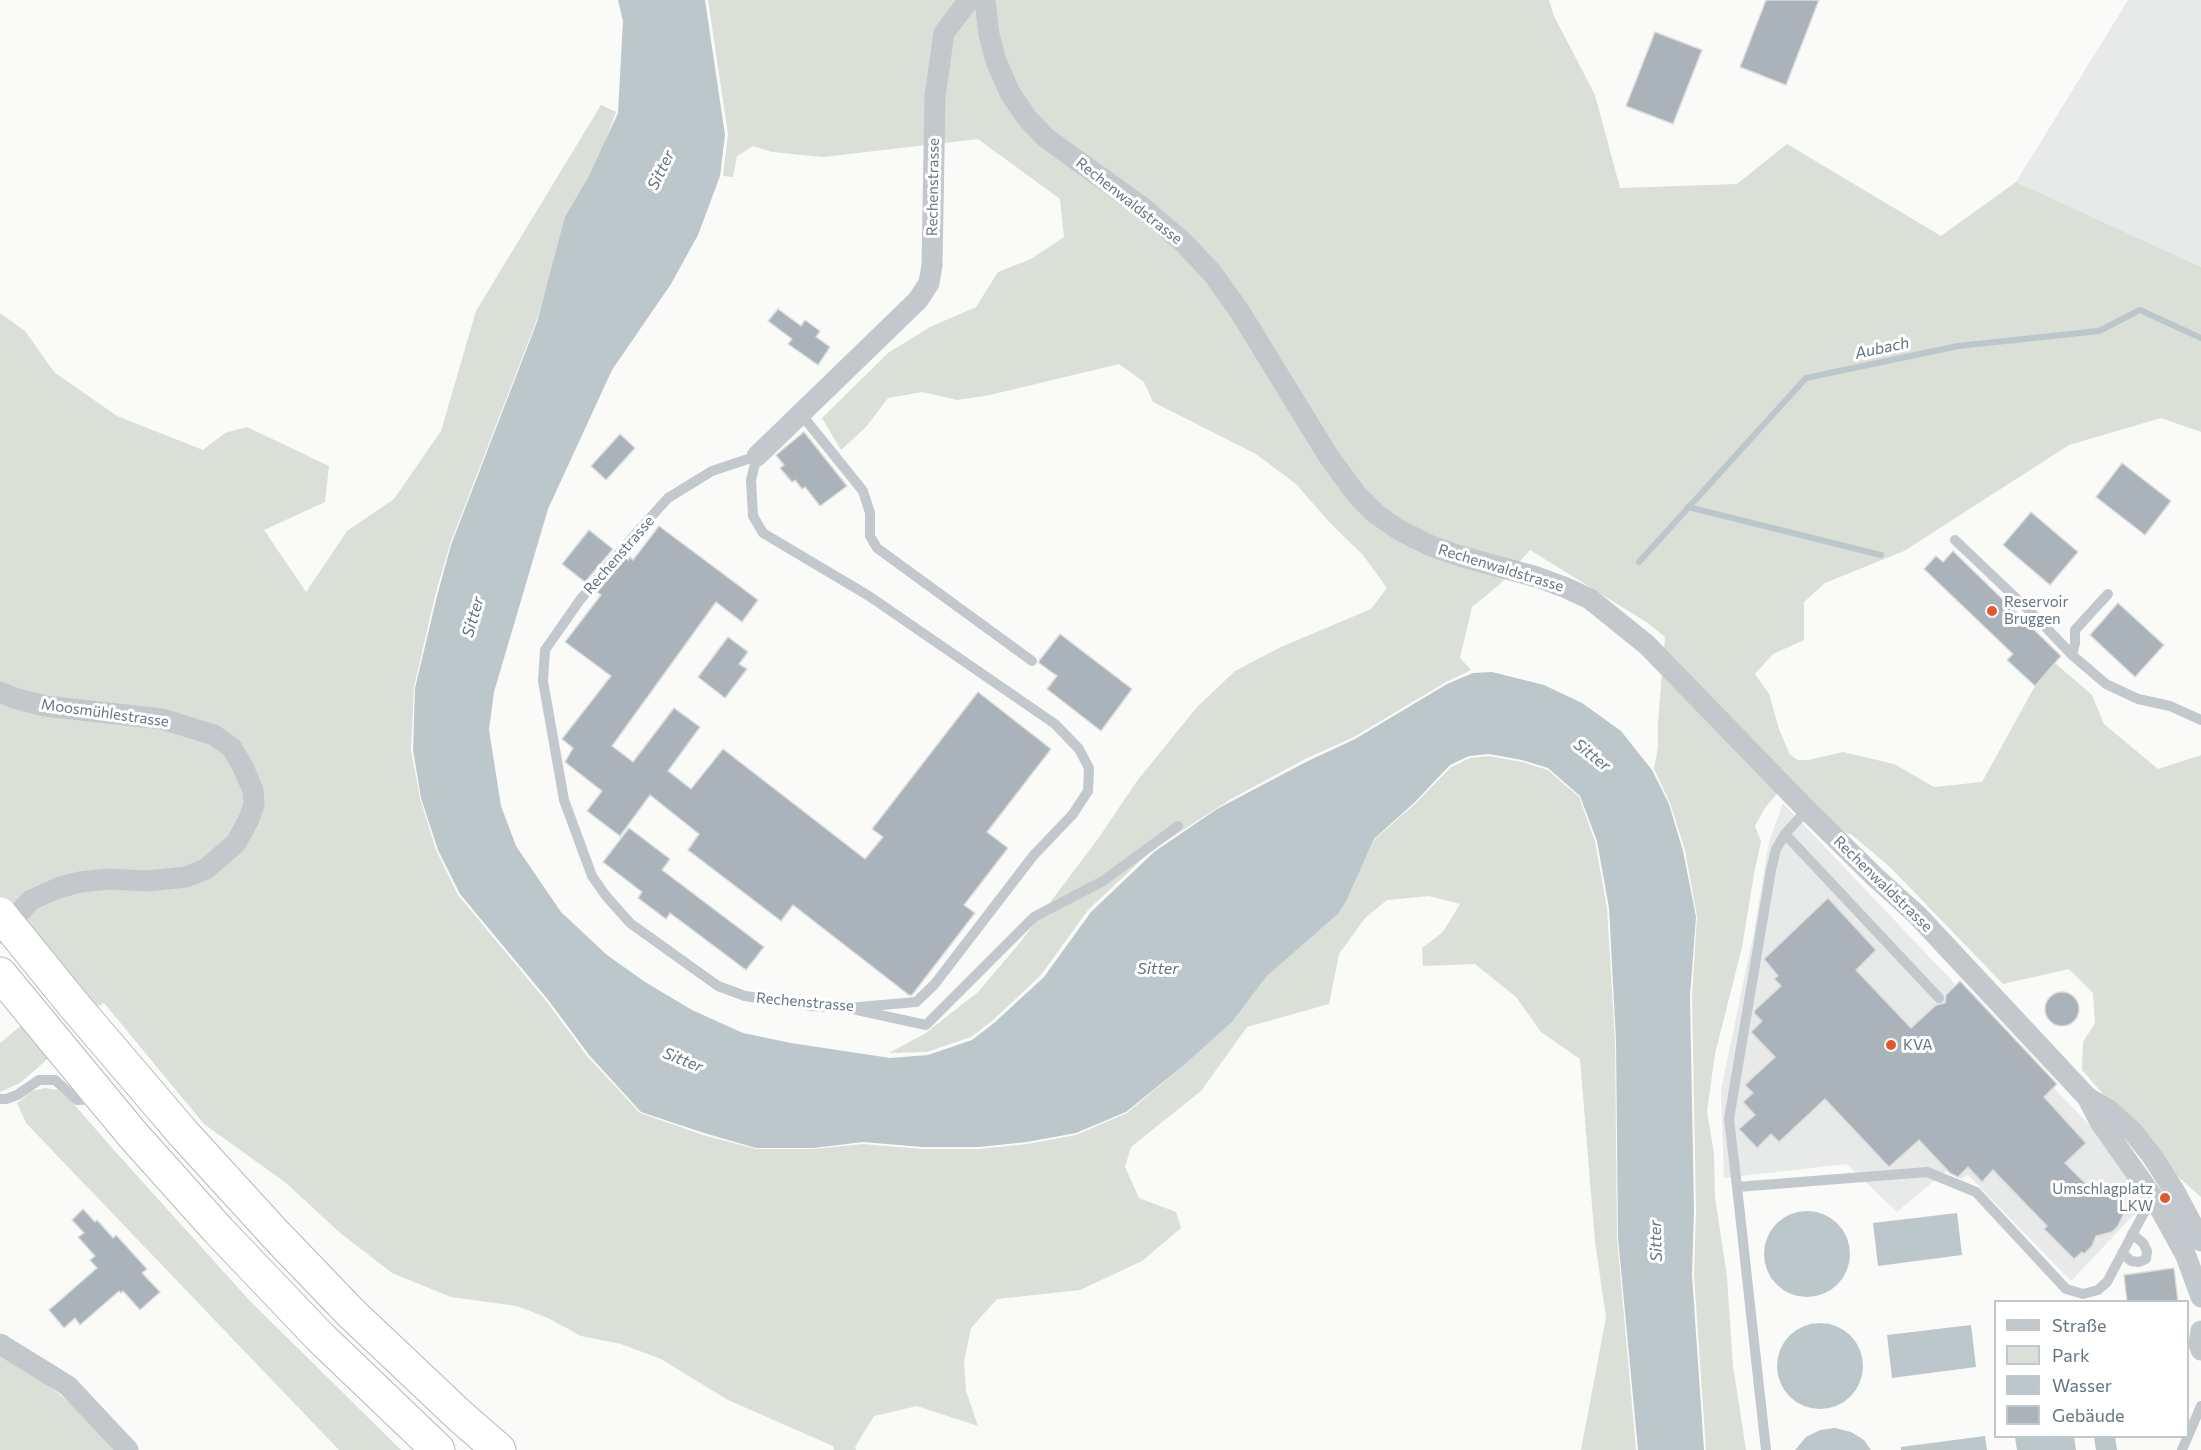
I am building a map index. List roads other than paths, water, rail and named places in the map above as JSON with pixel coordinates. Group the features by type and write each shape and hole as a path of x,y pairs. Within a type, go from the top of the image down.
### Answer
{"highway":[{"path":"0,914 183,1133 276,1235 351,1313 499,1450"},
{"path":"0,974 170,1177 266,1283 368,1385 438,1450"}],"street":[{"name":"Rechenstrasse","path":"757,456 918,300 929,283 932,264 935,96 942,43 944,33 969,0"},
{"name":"Rechenwaldstrasse","path":"985,0 989,35 996,61 1010,93 1027,118 1046,138 1142,207 1184,243 1213,274 1240,312 1329,457 1357,495 1376,514 1399,530 1431,546 1462,557 1537,577 1590,599 1647,645 1807,810 1917,915 2087,1097 2100,1122 2157,1203 2186,1256 2201,1297"},
{"name":"Moosmühlestrasse","path":"0,692 45,706 162,719 214,735 232,748 253,790 254,804 236,843 206,869 186,877 147,880 108,879 80,882 58,888 31,900 0,933"},
{"name":"Rechenwaldstrasse","path":"2087,1097 2109,1110 2133,1132 2152,1156 2175,1192 2201,1241"},
{"path":"2201,1331 2199,1344 2201,1350"},
{"path":"0,1344 68,1386 128,1450"}],"lane":[{"path":"801,414 863,491 870,513 870,536 877,548 1032,661"},
{"name":"Rechenstrasse","path":"757,456 751,480 753,516 763,533 868,596 1054,724 1079,749 1089,768 1088,791 1072,814 1034,856 916,1002 848,1008 777,1002 745,996 718,986 630,923 606,896 592,876 564,800 543,681 545,650 580,600 668,498 712,471 757,456"},
{"path":"1955,540 2072,655 2106,684 2138,699 2170,706 2201,720"},
{"path":"2056,638 2075,630 2108,594"},
{"path":"2072,655 2075,630"},
{"path":"1766,1450 1729,1119 1776,849 1785,834 1807,810"},
{"path":"848,1008 926,1025 1034,917 1103,881 1178,825"},
{"path":"1785,834 1939,998"},
{"path":"0,1099 17,1095 39,1080 55,1080 77,1100 103,1099"},
{"path":"1737,1187 1927,1172 1976,1192 2066,1289 2083,1294 2098,1290 2107,1282 2145,1211 2175,1192"},
{"path":"2122,1253 2131,1261 2139,1262 2146,1259 2147,1251 2143,1243 2132,1234"},
{"path":"2189,1437 2201,1406"}],"water":[{"name":"Sitter","path":"618,0 705,0 725,135 720,176 698,235 671,284 612,370 548,509 494,692 489,730 501,806 516,846 561,912 607,955 645,982 692,1010 743,1033 791,1043 890,1058 928,1055 972,1040 994,1023 1044,977 1091,912 1154,852 1217,809 1355,739 1447,684 1473,673 1492,672 1544,685 1582,703 1621,731 1652,770 1669,804 1683,851 1696,917 1690,996 1694,1210 1692,1275 1704,1450 1638,1450 1618,1238 1616,1040 1609,908 1597,841 1580,796 1548,768 1489,754 1469,756 1450,765 1415,802 1374,839 1338,914 1267,976 1232,1022 1183,1066 1126,1112 1076,1133 1027,1142 979,1147 922,1147 863,1142 813,1148 756,1148 641,1112 589,1055 549,1001 460,894 438,850 421,798 413,750 415,688 451,545 537,322 565,217 589,176 618,113 623,21"},
{"path":"1807,1211 1824,1214 1838,1223 1847,1237 1850,1254 1847,1271 1838,1285 1824,1294 1807,1297 1790,1294 1776,1285 1767,1271 1764,1254 1767,1237 1776,1223 1790,1214"},
{"path":"1957,1213 1962,1255 1878,1266 1873,1223"},
{"path":"1820,1323 1837,1326 1851,1335 1860,1349 1863,1366 1860,1383 1851,1397 1837,1406 1820,1409 1803,1406 1789,1397 1780,1383 1777,1366 1780,1349 1789,1335 1803,1326"},
{"path":"1971,1325 1976,1367 1892,1378 1887,1335"},
{"path":"1835,1428 1851,1432 1864,1440 1871,1450 1795,1450 1806,1437 1820,1430"},
{"path":"1985,1436 1987,1450 1901,1450 1901,1447"},
{"path":"2015,1438 2074,1438 2076,1450 2017,1450"},
{"path":"2094,1438 2115,1438 2117,1450 2096,1450"}],"waterway":[{"name":"Aubach","path":"1639,562 1806,378 1958,346 2099,331 2140,310 2201,338"},
{"path":"1688,507 1881,555"}],"place":[{"name":"Reservoir Bruggen","path":"1992,611"},
{"name":"KVA","path":"1891,1045"},
{"name":"Umschlagplatz LKW","path":"2165,1198"}]}
